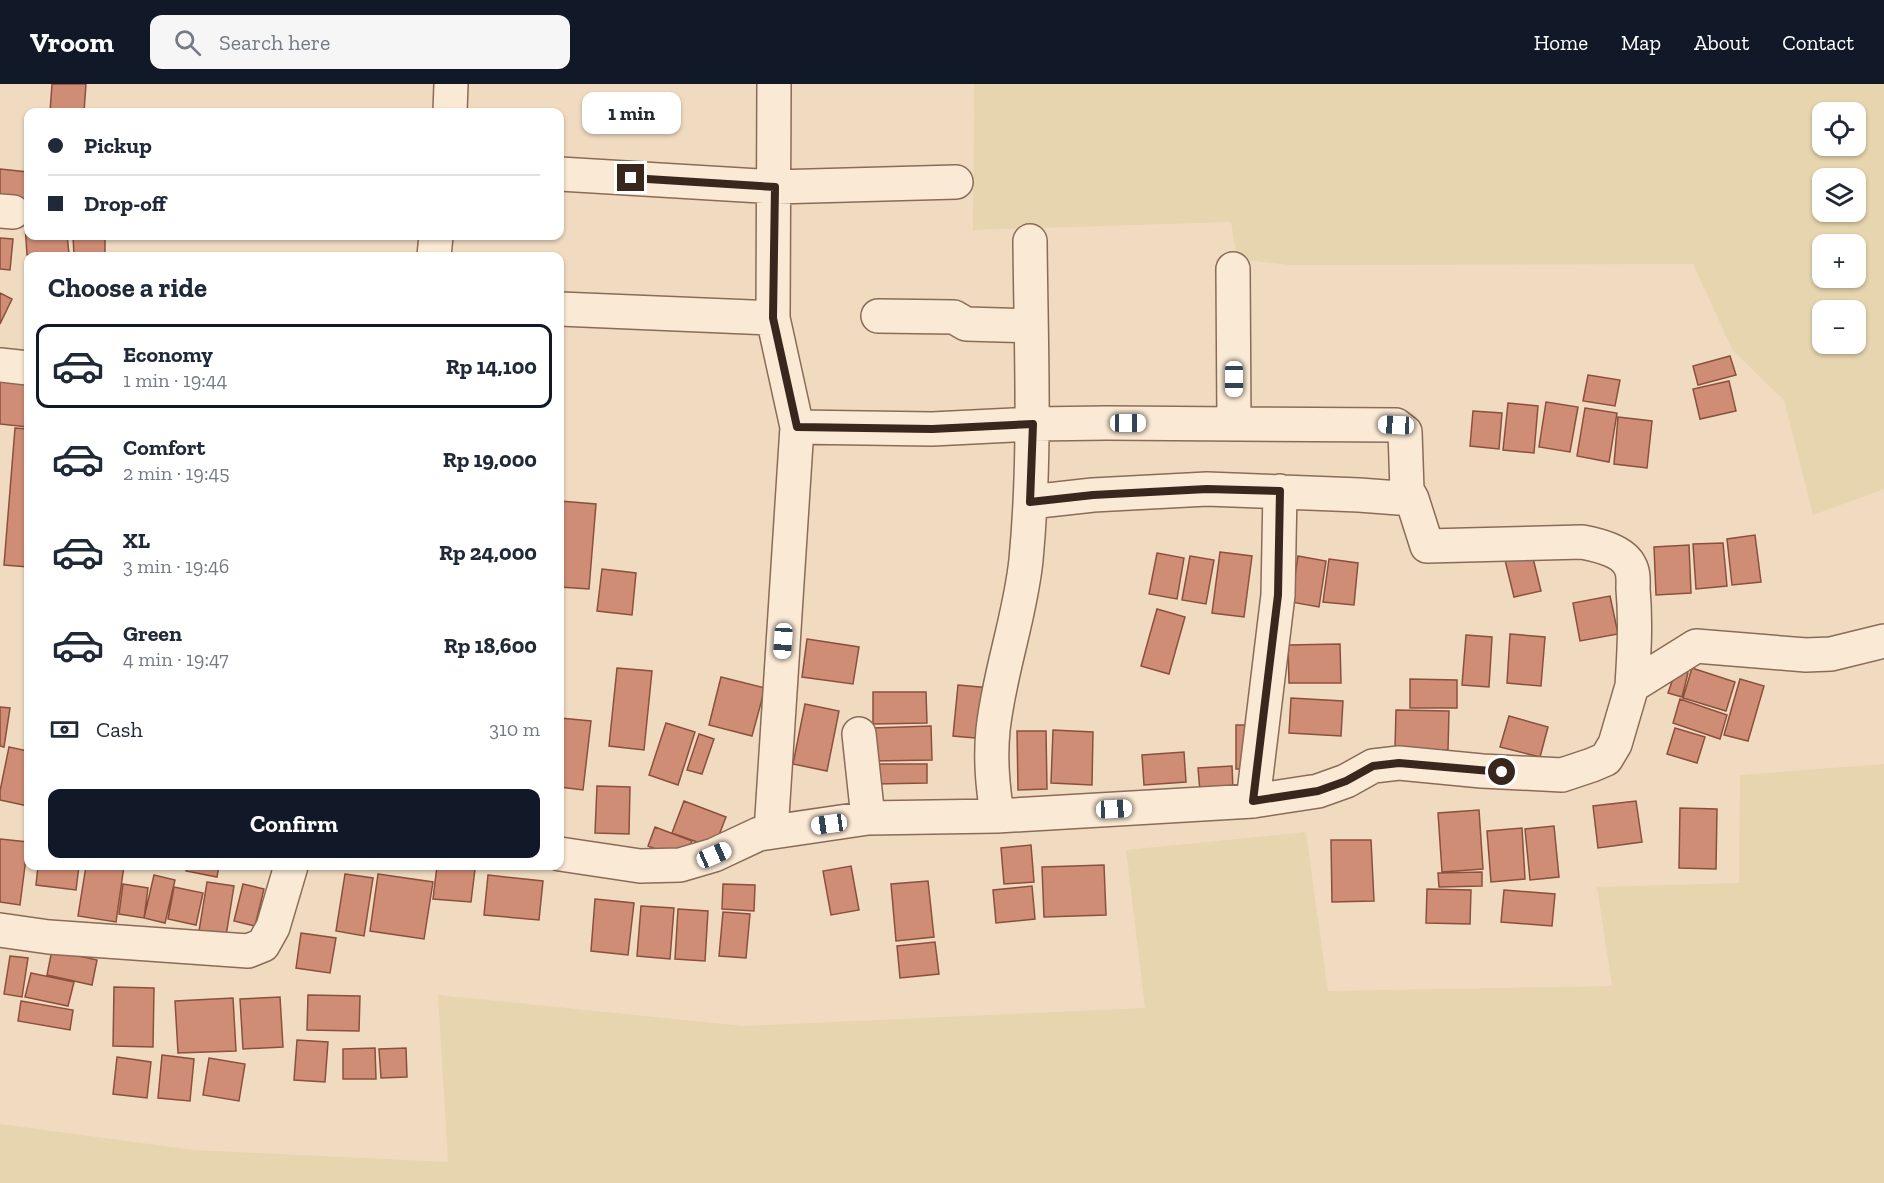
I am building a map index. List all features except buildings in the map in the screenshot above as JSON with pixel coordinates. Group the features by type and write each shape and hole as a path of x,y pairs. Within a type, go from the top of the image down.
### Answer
{"street":[{"path":"450,108 452,84"},
{"path":"771,832 797,427 773,318 774,84"},
{"path":"564,174 775,187 956,182"},
{"path":"997,816 991,770 993,731 999,691 1022,590 1030,502 1033,424 1030,241"},
{"path":"1233,269 1234,424"},
{"path":"564,309 773,318"},
{"path":"878,316 954,317 966,324 1031,326"},
{"path":"0,365 24,368"},
{"path":"564,855 640,866 680,865 714,855 759,834 868,818 997,816 1253,801 1318,791 1346,781 1373,766 1385,764 1399,763 1482,771 1562,775 1606,759 1616,744 1632,686 1636,621 1632,570 1626,560 1610,550 1582,542 1427,546 1407,490 1405,432 1396,425 1033,424 932,429 797,427"},
{"path":"1030,502 1093,495 1207,489 1412,499"},
{"path":"1253,801 1278,595 1280,491"},
{"path":"1632,686 1696,646 1806,655 1831,654 1884,641"},
{"path":"859,734 868,818"},
{"path":"0,930 49,937 248,951 263,945 273,927 290,870"}],"shaded area":[{"path":"974,84 1884,84 1884,489 1813,515 1784,400 1733,351 1693,264 1290,265 1237,259 1231,222 973,230"},
{"path":"1884,764 1884,1183 0,1183 0,1124 194,1150 448,1162 438,995 743,1026 1145,1008 1126,850 1306,832 1328,991 1612,986 1597,887 1739,883 1740,775"}],"route":[{"path":"631,178 775,187 773,318 797,427 932,429 1033,424 1030,502 1093,495 1207,489 1280,491 1278,595 1253,801 1318,791 1346,781 1373,766 1385,764 1399,763 1502,772"}]}
